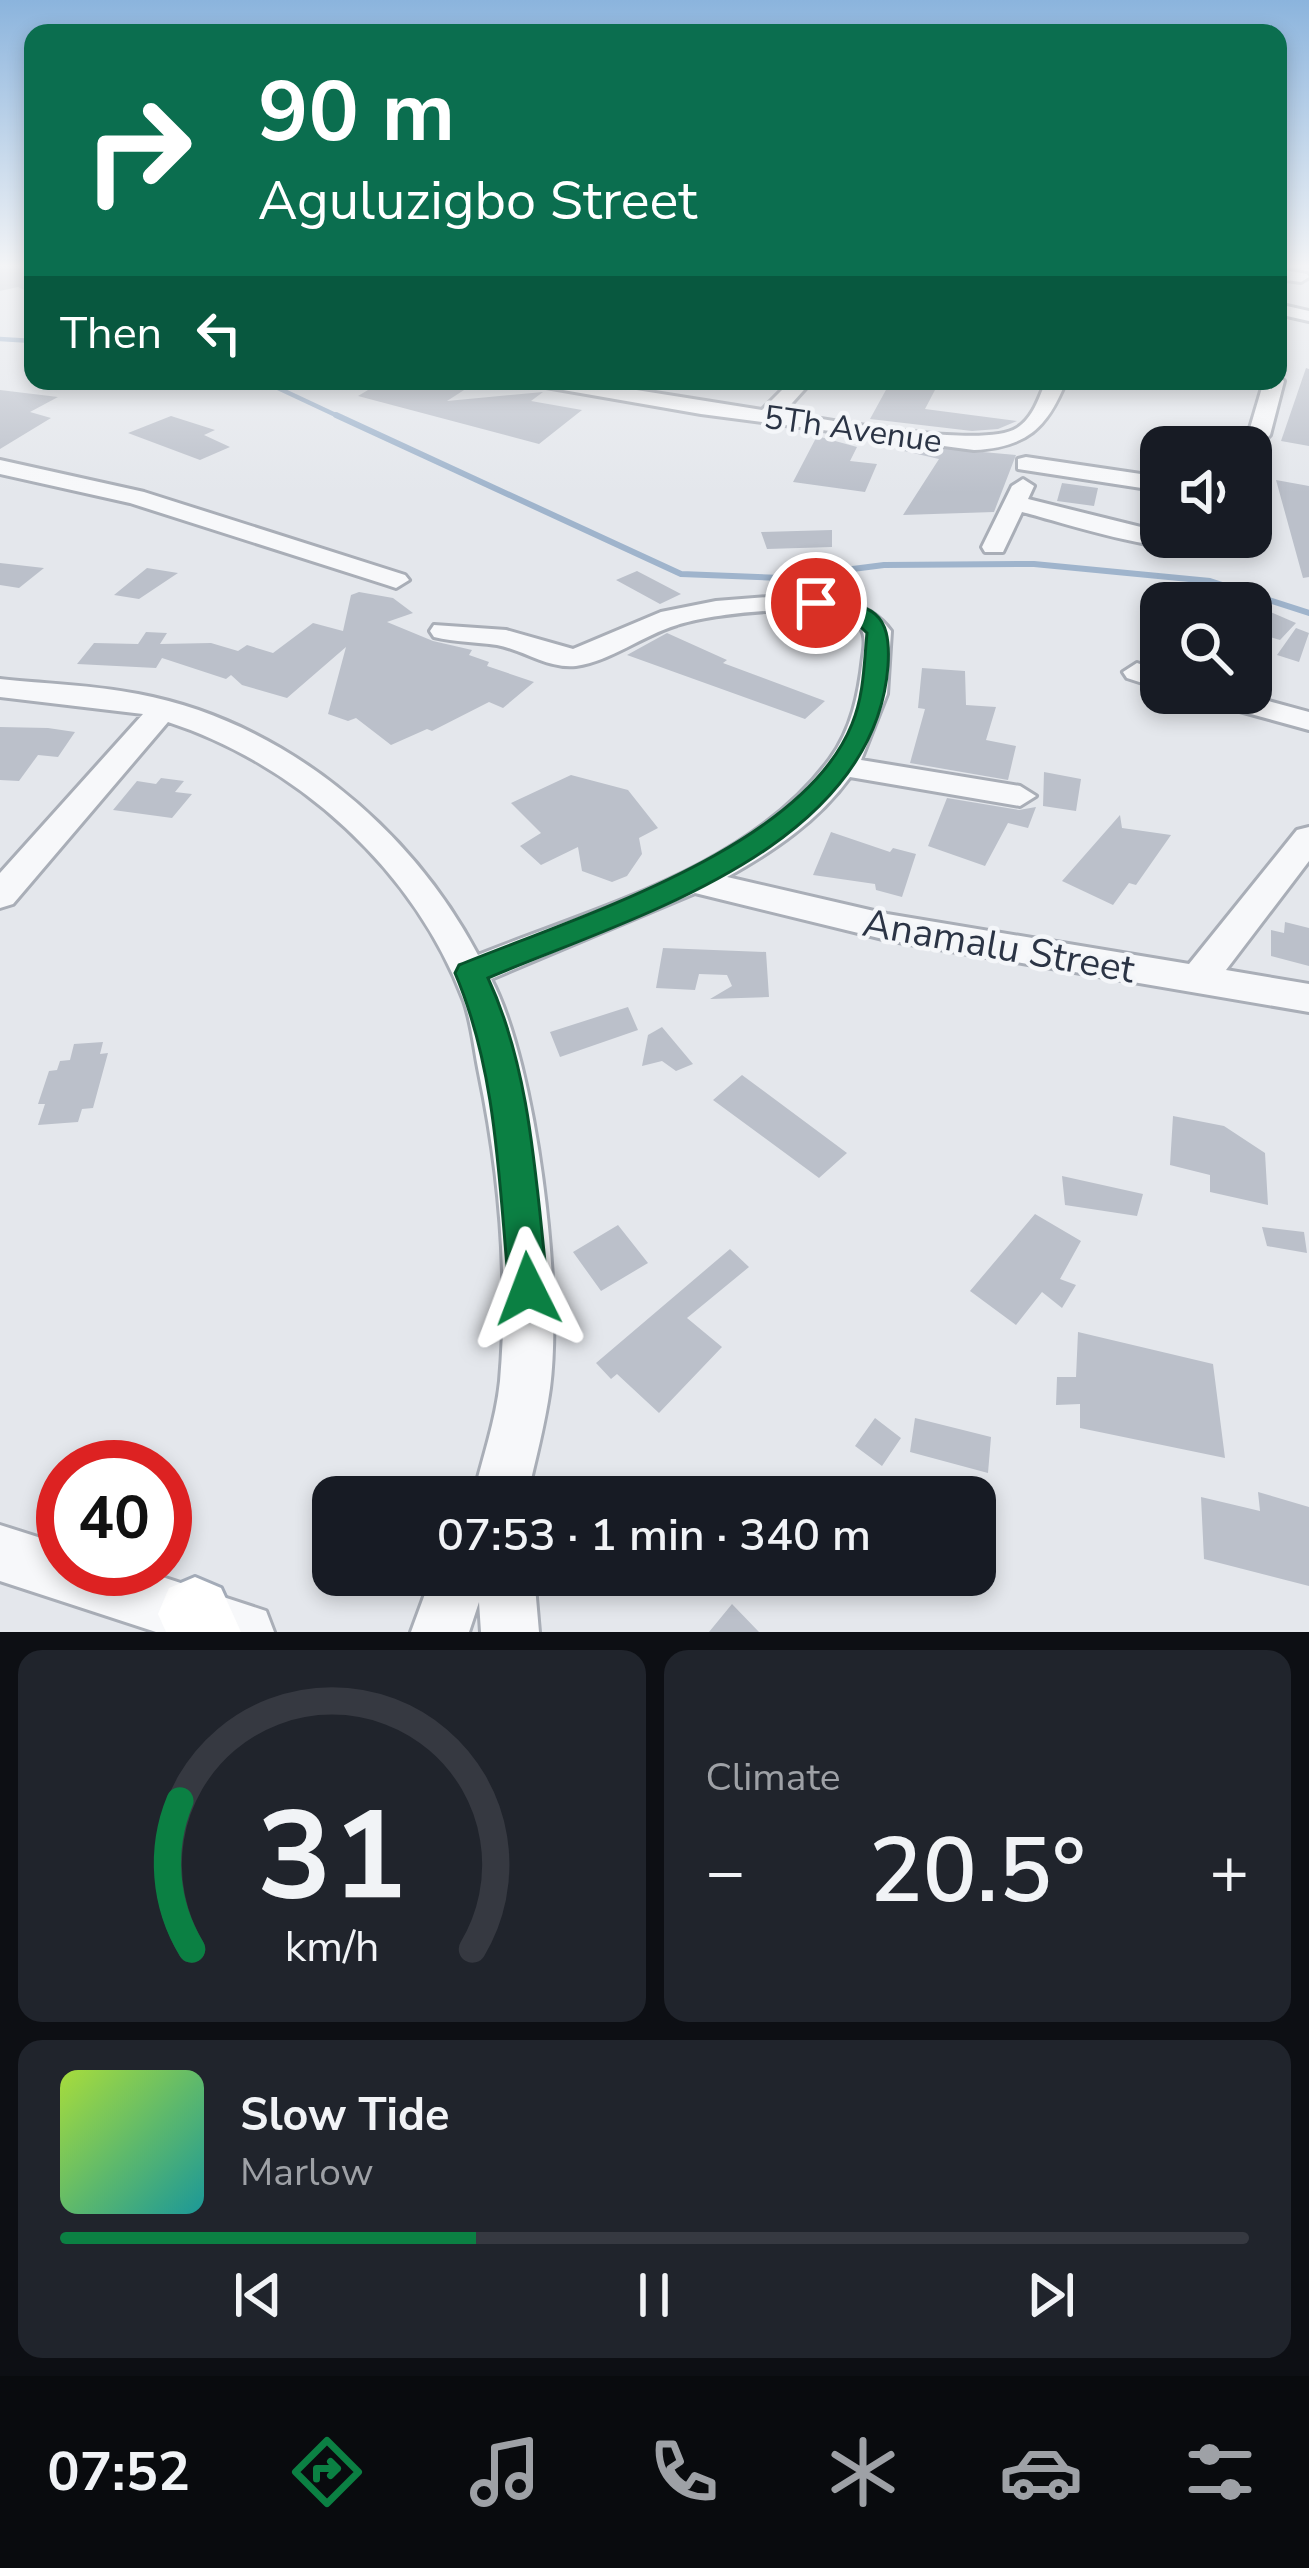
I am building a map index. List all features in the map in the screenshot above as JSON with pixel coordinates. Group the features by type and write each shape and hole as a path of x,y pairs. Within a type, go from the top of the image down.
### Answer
{"street":[{"name":"5Th Avenue","path":"603,390 940,441 974,444 1018,439"},
{"path":"767,416 793,390"},
{"path":"994,547 1028,472 1018,439 1039,419 1052,390"},
{"path":"1262,426 1272,390"},
{"path":"1026,464 1140,481"},
{"path":"0,467 136,497 396,580"},
{"path":"1015,503 1140,533"},
{"path":"444,631 516,640 562,658 578,657 677,616 816,603 854,610 871,620 879,633 873,696 863,729 813,802 784,826 691,880 470,973"},
{"path":"0,688 93,696 163,710 256,748 337,802 421,889 484,1003 512,1130 529,1256 525,1386 503,1476"},
{"path":"0,896 163,710"},
{"path":"1272,711 1309,721"},
{"path":"841,766 1020,796"},
{"path":"1197,980 1309,838"},
{"name":"Anamalu Street","path":"691,880 887,927 1309,998"},
{"path":"0,1553 214,1626"},
{"path":"440,1632 453,1596"},
{"path":"507,1596 510,1632"}],"building":[{"path":"1309,369 1309,446 1281,441"},
{"path":"0,390 58,397 30,412 51,418 0,449"},
{"path":"368,390 464,390 447,401 543,392 531,401 582,410 539,444 358,396"},
{"path":"886,390 935,390 925,409 1017,421 998,429 972,431 870,419"},
{"path":"171,416 215,430 204,435 230,447 200,460 128,433"},
{"path":"817,436 857,447 850,461 877,464 865,492 793,482"},
{"path":"905,445 1016,455 994,512 903,515 939,459 904,451"},
{"path":"1276,480 1309,486 1309,577 1303,578"},
{"path":"1062,483 1098,488 1094,506 1057,501"},
{"path":"832,530 832,547 767,549 761,532"},
{"path":"0,563 44,568 19,588 0,585"},
{"path":"147,568 178,573 139,599 114,595"},
{"path":"637,571 681,594 660,604 616,580"},
{"path":"351,595 393,598 413,613 387,622 433,641 472,650 469,655 489,662 487,666 534,682 503,708 489,702 432,731 391,745 356,718 348,721 328,714 346,647 287,698 242,685 231,675 226,679 162,658 156,668 77,664 94,643 138,644 146,632 167,633 160,644 211,643 238,651 247,645 273,653 313,623 343,631"},
{"path":"1272,613 1296,623 1280,640 1272,638"},
{"path":"788,615 819,616 855,629 835,644 782,624"},
{"path":"1296,628 1309,633 1299,662 1277,655"},
{"path":"667,633 727,660 723,663 825,701 805,719 627,655"},
{"path":"922,668 965,671 966,705 996,707 986,740 1016,746 1008,780 910,763 925,709 918,708"},
{"path":"0,727 75,732 58,757 38,755 19,781 0,780"},
{"path":"1044,772 1081,779 1076,811 1043,806"},
{"path":"571,775 628,790 658,828 639,838 642,854 627,876 612,882 582,871 578,847 541,865 520,846 541,833 511,803"},
{"path":"161,778 184,781 175,792 192,794 172,818 113,810 137,781 156,784"},
{"path":"947,798 1019,810 1036,807 1028,828 1008,823 985,866 928,846"},
{"path":"1120,815 1122,828 1171,835 1136,885 1129,883 1113,905 1062,881"},
{"path":"831,832 890,852 893,848 916,854 902,897 876,890 875,884 813,875"},
{"path":"1285,922 1309,928 1309,966 1271,956 1271,930 1284,933"},
{"path":"663,948 766,952 769,997 710,999 732,986 727,975 699,974 695,990 656,988"},
{"path":"628,1007 638,1030 560,1057 550,1032"},
{"path":"662,1027 693,1064 676,1071 662,1061 642,1066 648,1035"},
{"path":"103,1042 100,1054 108,1053 93,1108 82,1109 78,1122 38,1125 45,1104 38,1104 49,1071 57,1070 60,1061 70,1060 74,1044"},
{"path":"742,1075 847,1153 819,1178 713,1100"},
{"path":"1173,1116 1224,1126 1265,1153 1268,1205 1210,1192 1210,1175 1170,1165"},
{"path":"1062,1176 1143,1194 1137,1216 1065,1205"},
{"path":"1035,1214 1081,1241 1060,1279 1076,1285 1062,1308 1042,1292 1016,1325 970,1291"},
{"path":"618,1225 648,1263 601,1291 573,1252"},
{"path":"1262,1227 1304,1232 1307,1253 1267,1246"},
{"path":"730,1249 749,1267 687,1318 722,1347 659,1413 617,1374 611,1379 596,1363"},
{"path":"1078,1332 1213,1364 1225,1458 1080,1428 1080,1404 1056,1405 1057,1377 1076,1377"},
{"path":"875,1418 901,1438 882,1466 855,1446"},
{"path":"915,1418 991,1437 988,1473 910,1452"},
{"path":"1258,1492 1309,1507 1309,1586 1204,1559 1201,1497 1260,1511"},
{"path":"732,1604 759,1632 709,1632"}],"waterway":[{"path":"19,340 24,340"},
{"path":"282,390 342,418"},
{"path":"336,415 681,574 782,578 884,565 1034,564 1210,581 1309,613"}],"route":[{"path":"528,1289 529,1256 512,1130 484,1003 470,973 691,880 784,826 813,802 863,729 873,696 879,633 871,620 854,610 816,603"}]}
